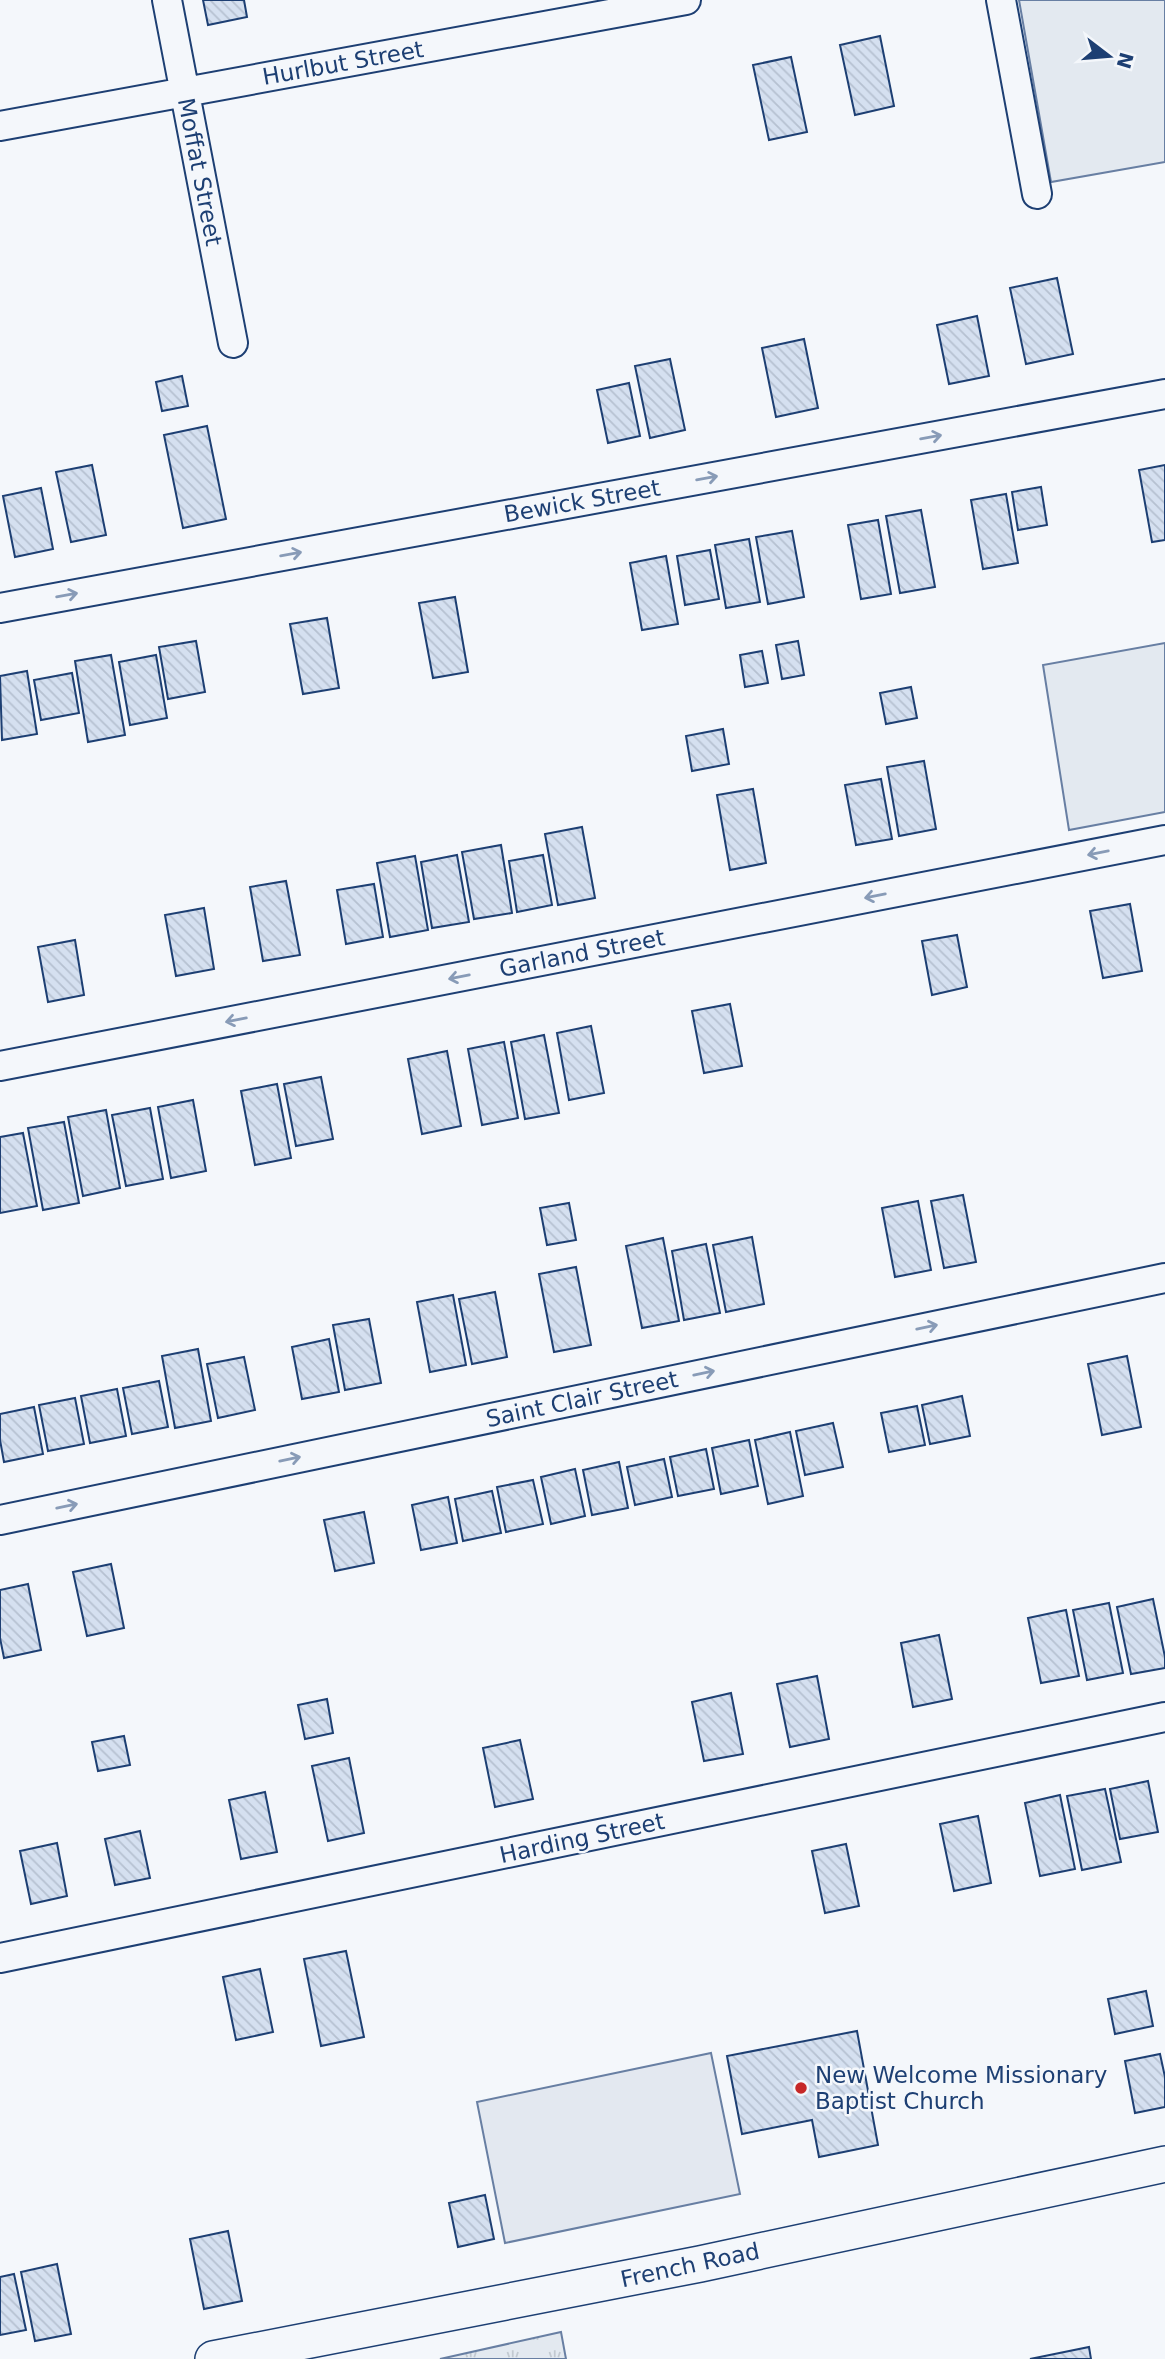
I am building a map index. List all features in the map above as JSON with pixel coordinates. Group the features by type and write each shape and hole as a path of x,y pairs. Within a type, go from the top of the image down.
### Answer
{"street":[{"name":"Moffat Street","path":"167,0 233,343"},
{"name":"Hurlbut Street","path":"0,126 686,0"},
{"path":"1001,0 1037,194"},
{"name":"Bewick Street","path":"0,608 1165,394"},
{"name":"Garland Street","path":"0,1066 1165,840"},
{"name":"Saint Clair Street","path":"0,1520 1165,1278"},
{"name":"Harding Street","path":"0,1958 1165,1717"},
{"name":"French Road","path":"214,2359 699,2264 1165,2164"}],"green space":[{"path":"1019,0 1165,0 1165,162 1051,182"},
{"path":"1165,643 1165,812 1069,830 1043,665"},
{"path":"561,2332 566,2359 440,2359"}],"shaded area":[{"path":"711,2053 740,2194 505,2243 477,2102"}],"building":[{"path":"203,0 244,0 247,17 208,25"},
{"path":"880,36 894,106 855,115 840,45"},
{"path":"791,57 807,132 769,140 753,65"},
{"path":"1057,278 1073,354 1026,364 1010,288"},
{"path":"977,316 989,376 949,384 937,325"},
{"path":"804,339 818,408 776,417 762,348"},
{"path":"670,359 685,430 650,438 635,366"},
{"path":"182,376 188,406 162,411 156,382"},
{"path":"629,383 640,436 608,443 597,390"},
{"path":"207,426 226,519 183,528 164,435"},
{"path":"92,465 106,535 71,542 56,472"},
{"path":"1165,465 1165,540 1152,542 1139,470"},
{"path":"1041,487 1047,525 1018,530 1012,492"},
{"path":"41,488 53,549 15,557 3,496"},
{"path":"1006,494 1018,563 983,569 971,500"},
{"path":"921,510 935,587 900,593 886,516"},
{"path":"878,520 891,594 861,599 848,525"},
{"path":"792,531 804,597 768,604 756,537"},
{"path":"749,539 760,602 726,608 715,545"},
{"path":"710,550 719,599 685,605 677,556"},
{"path":"666,556 678,624 642,630 630,563"},
{"path":"455,597 468,672 433,678 419,603"},
{"path":"327,618 339,688 303,694 290,624"},
{"path":"196,641 205,692 168,699 159,647"},
{"path":"798,641 804,675 782,679 776,645"},
{"path":"762,651 768,683 745,687 740,655"},
{"path":"111,655 125,735 88,742 75,661"},
{"path":"156,655 167,718 130,725 119,662"},
{"path":"27,671 37,734 2,740 0,676"},
{"path":"72,673 79,713 41,720 34,680"},
{"path":"911,687 917,718 886,724 880,693"},
{"path":"723,729 729,764 692,771 686,736"},
{"path":"924,761 936,829 899,836 887,767"},
{"path":"881,779 892,839 856,845 845,785"},
{"path":"753,789 766,863 730,870 717,795"},
{"path":"582,827 595,898 558,905 545,834"},
{"path":"501,845 512,913 474,919 462,852"},
{"path":"457,855 469,922 432,928 421,862"},
{"path":"543,855 552,905 517,912 509,861"},
{"path":"415,856 428,930 390,937 377,863"},
{"path":"286,881 300,955 263,961 250,887"},
{"path":"374,884 383,937 346,944 337,890"},
{"path":"1130,904 1142,971 1103,978 1090,911"},
{"path":"204,908 214,969 176,976 165,915"},
{"path":"957,935 967,987 932,995 922,941"},
{"path":"75,940 84,995 48,1002 38,947"},
{"path":"730,1004 742,1066 704,1073 692,1011"},
{"path":"591,1026 604,1093 569,1100 557,1033"},
{"path":"544,1035 559,1113 525,1119 511,1042"},
{"path":"504,1042 518,1118 482,1125 468,1049"},
{"path":"447,1051 461,1126 422,1134 408,1059"},
{"path":"321,1077 333,1139 296,1146 284,1084"},
{"path":"277,1084 291,1158 255,1165 241,1091"},
{"path":"193,1100 206,1171 171,1178 158,1107"},
{"path":"150,1108 163,1179 126,1186 112,1115"},
{"path":"106,1110 120,1188 83,1196 68,1117"},
{"path":"64,1122 79,1203 43,1210 28,1128"},
{"path":"23,1133 37,1206 0,1213 0,1137"},
{"path":"963,1195 976,1262 944,1268 931,1201"},
{"path":"918,1201 931,1270 895,1277 882,1208"},
{"path":"569,1203 576,1240 547,1245 540,1208"},
{"path":"752,1237 764,1304 726,1312 713,1245"},
{"path":"663,1238 679,1321 642,1328 626,1246"},
{"path":"706,1244 720,1313 684,1320 672,1251"},
{"path":"576,1267 591,1345 554,1352 539,1274"},
{"path":"495,1292 507,1357 472,1364 459,1299"},
{"path":"453,1295 466,1365 430,1372 417,1302"},
{"path":"369,1319 381,1383 345,1390 333,1325"},
{"path":"329,1339 339,1392 302,1399 292,1347"},
{"path":"198,1349 211,1421 175,1428 162,1356"},
{"path":"1127,1356 1141,1427 1102,1435 1088,1364"},
{"path":"244,1357 255,1410 218,1418 207,1364"},
{"path":"159,1381 168,1427 132,1434 123,1388"},
{"path":"117,1389 126,1436 90,1443 81,1396"},
{"path":"962,1396 970,1436 930,1444 922,1405"},
{"path":"75,1398 84,1444 48,1451 39,1405"},
{"path":"917,1406 925,1445 889,1452 881,1413"},
{"path":"34,1407 43,1454 4,1462 0,1440 0,1414"},
{"path":"833,1423 843,1467 805,1475 796,1431"},
{"path":"790,1432 803,1496 768,1504 755,1440"},
{"path":"749,1440 758,1486 721,1494 712,1448"},
{"path":"706,1449 714,1489 678,1496 670,1457"},
{"path":"664,1459 672,1497 635,1505 627,1467"},
{"path":"619,1462 628,1508 592,1515 583,1470"},
{"path":"575,1469 585,1516 551,1524 541,1477"},
{"path":"533,1480 543,1524 506,1532 497,1487"},
{"path":"492,1491 501,1533 463,1541 455,1499"},
{"path":"448,1497 457,1543 421,1550 412,1505"},
{"path":"364,1512 374,1563 335,1571 324,1520"},
{"path":"111,1564 124,1628 87,1636 73,1572"},
{"path":"28,1584 41,1650 4,1658 0,1638 0,1590"},
{"path":"1153,1599 1165,1668 1131,1674 1117,1607"},
{"path":"1109,1603 1123,1673 1087,1680 1073,1610"},
{"path":"1066,1610 1079,1676 1041,1683 1028,1618"},
{"path":"939,1635 952,1699 913,1707 901,1643"},
{"path":"817,1676 829,1739 790,1747 777,1684"},
{"path":"731,1693 743,1754 704,1761 692,1702"},
{"path":"327,1699 333,1733 305,1739 298,1705"},
{"path":"124,1736 130,1765 98,1771 92,1742"},
{"path":"520,1740 533,1799 495,1807 483,1748"},
{"path":"349,1758 364,1833 328,1841 312,1766"},
{"path":"1148,1781 1158,1832 1120,1839 1110,1789"},
{"path":"1105,1789 1121,1862 1082,1870 1067,1796"},
{"path":"265,1792 277,1852 241,1859 229,1800"},
{"path":"1060,1795 1075,1869 1040,1876 1025,1803"},
{"path":"978,1816 991,1883 954,1891 940,1824"},
{"path":"140,1831 150,1878 115,1885 105,1839"},
{"path":"57,1843 67,1896 31,1904 20,1851"},
{"path":"846,1844 859,1906 825,1913 812,1851"},
{"path":"346,1951 364,2037 321,2046 304,1959"},
{"path":"260,1969 273,2032 236,2040 223,1977"},
{"path":"1146,1991 1153,2026 1115,2034 1108,1999"},
{"name":"New Welcome Missionary Baptist Church","path":"857,2031 878,2145 819,2157 812,2120 742,2134 727,2056"},
{"path":"1160,2054 1165,2077 1165,2107 1135,2113 1125,2061"},
{"path":"485,2195 494,2239 458,2247 449,2203"},
{"path":"228,2231 242,2301 204,2309 190,2239"},
{"path":"57,2264 71,2334 35,2341 21,2272"},
{"path":"14,2274 26,2330 0,2335 0,2277"},
{"path":"1089,2347 1091,2359 1030,2359"}],"place":[{"name":"New Welcome Missionary Baptist Church","path":"801,2088"}]}
